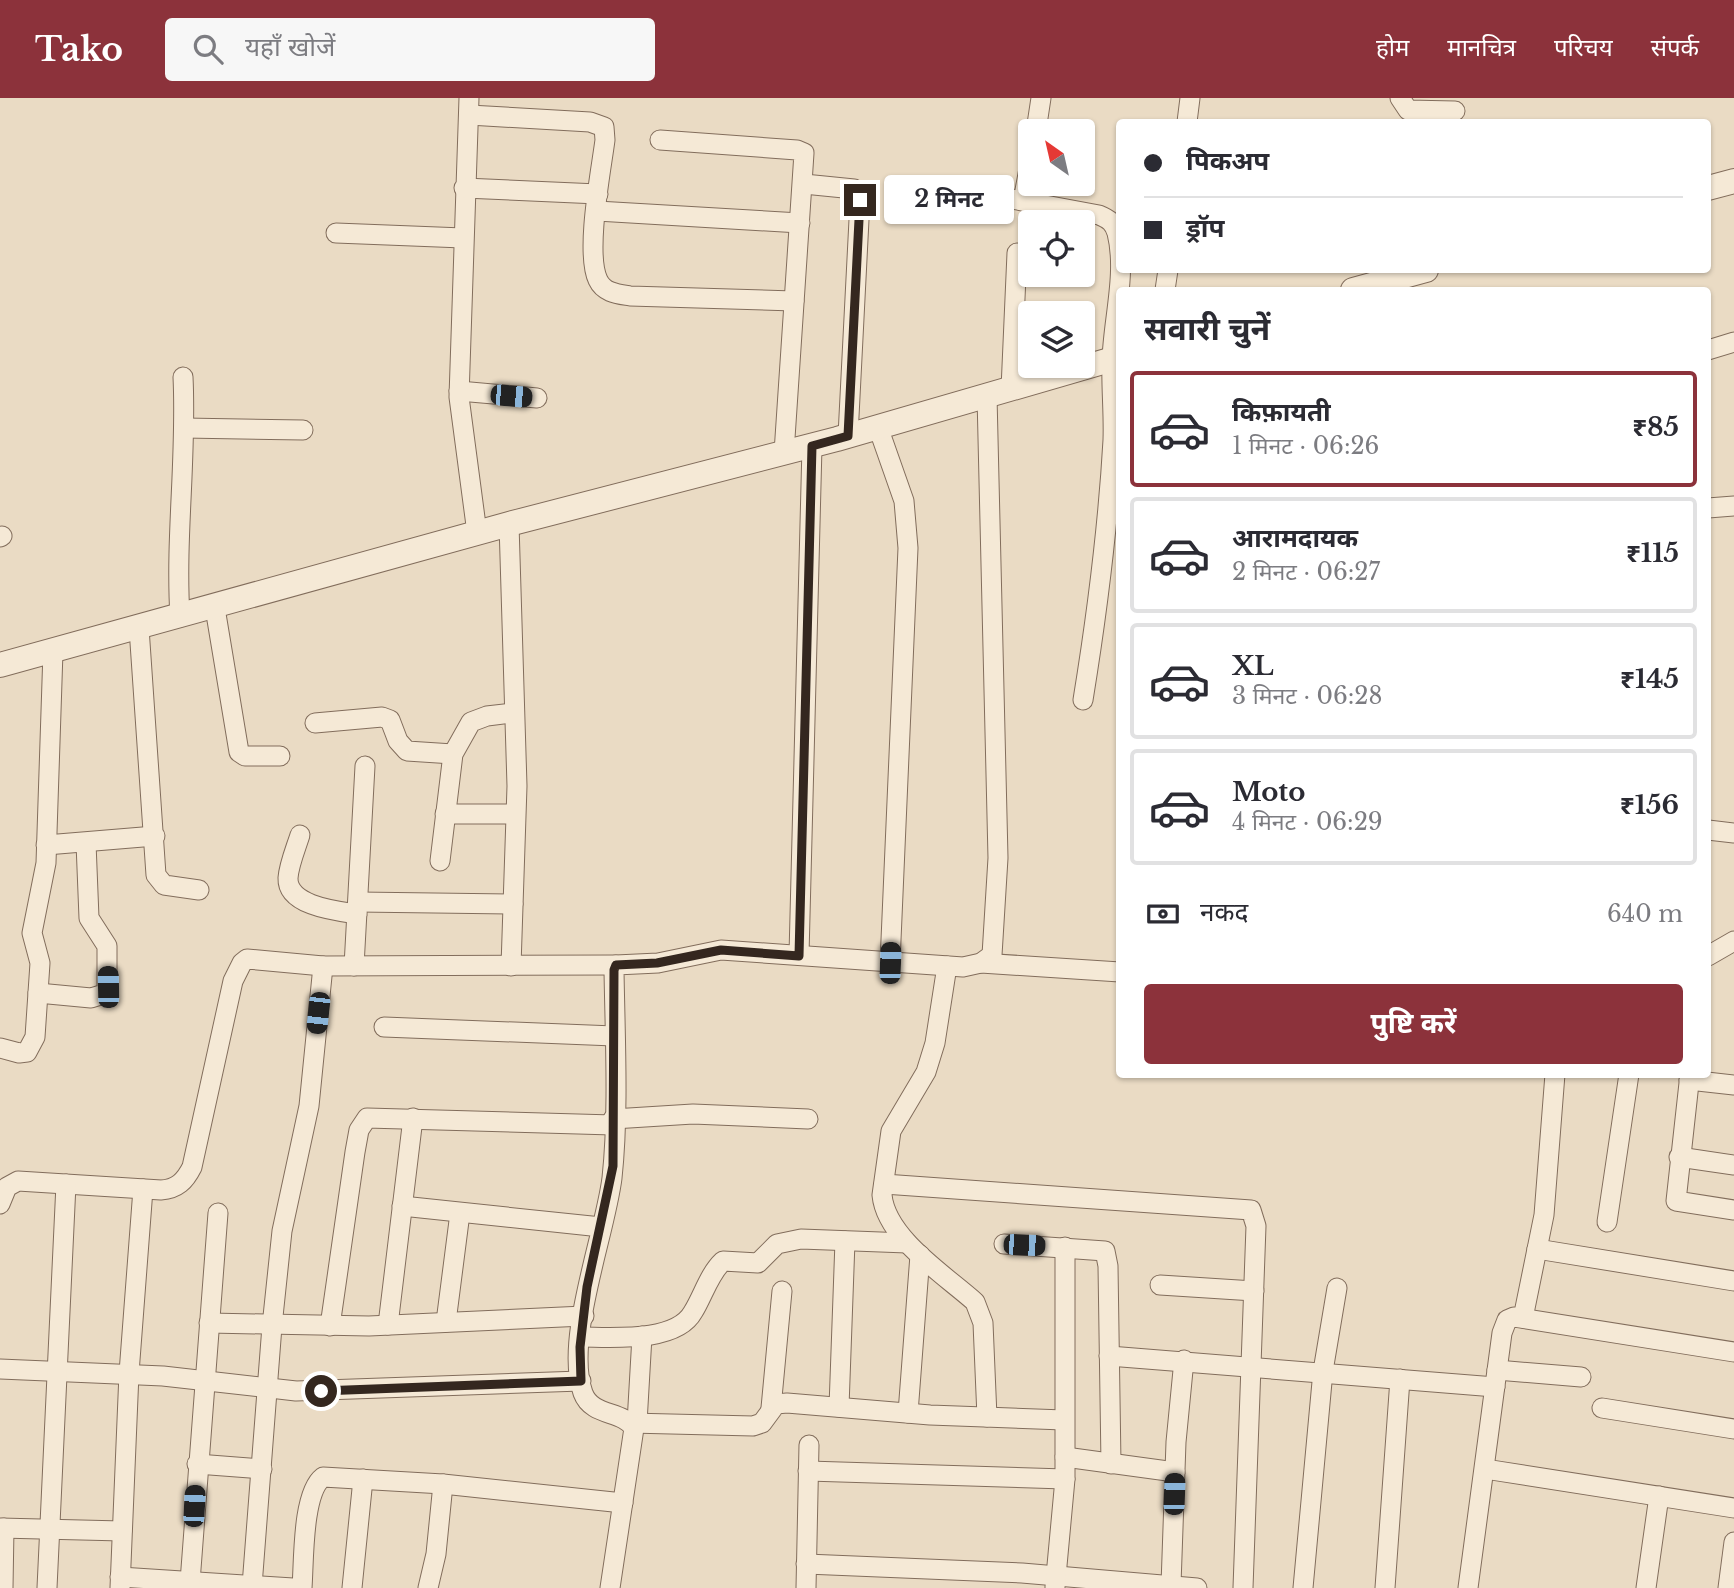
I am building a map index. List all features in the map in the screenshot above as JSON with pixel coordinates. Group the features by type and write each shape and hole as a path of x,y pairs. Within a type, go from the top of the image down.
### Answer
{"street":[{"path":"1038,119 1041,98"},
{"path":"1187,119 1190,98"},
{"path":"1400,98 1408,110 1455,110"},
{"path":"477,533 459,391 464,188 469,107 599,124 604,127 606,140 598,202 595,268 598,281 615,294 794,301"},
{"path":"660,140 797,150 804,153 784,453"},
{"path":"1711,187 1734,181"},
{"path":"804,184 854,189 860,200 848,436"},
{"path":"464,188 800,223"},
{"path":"979,193 1099,215 1113,223 1116,232"},
{"path":"1023,201 1024,196"},
{"path":"336,233 463,238"},
{"path":"981,963 992,955 994,947 998,858 999,392 1017,253"},
{"path":"1369,287 1416,273"},
{"path":"1711,349 1734,342"},
{"path":"0,665 215,608 509,524 812,446 1116,359 1108,503 1097,615 1083,700"},
{"path":"180,617 177,562 184,428 183,376"},
{"path":"459,391 537,398"},
{"path":"878,427 904,501 908,548 890,963"},
{"path":"184,428 303,430"},
{"path":"799,956 812,446"},
{"path":"1711,508 1734,506"},
{"path":"509,524 516,814 511,966"},
{"path":"215,608 239,751 245,756 279,756"},
{"path":"139,628 159,882 199,890"},
{"path":"0,1048 19,1053 32,1046 40,954 32,933 32,922 43,879 46,845 53,651"},
{"path":"440,861 453,754 471,722 487,716 512,713"},
{"path":"315,723 382,718 390,720 398,741 407,751 453,754"},
{"path":"354,966 365,766"},
{"path":"445,814 516,814"},
{"path":"1711,830 1734,833"},
{"path":"300,835 288,880 291,892 302,900 357,908 513,904"},
{"path":"46,845 155,836"},
{"path":"38,993 91,998 107,993 107,946 89,918 86,843"},
{"path":"1711,954 1734,941"},
{"path":"0,1204 7,1187 18,1181 143,1189 176,1187 192,1167 233,981 247,959 323,966 616,965 657,963 721,950 890,963 947,966 981,963 1116,972"},
{"path":"616,965 611,1183 581,1337 581,1381 590,1404 600,1411 634,1423 753,1426 762,1423 776,1404 787,1403 908,1413 1064,1420"},
{"path":"253,1586 272,1326 282,1231 309,1106 323,966"},
{"path":"947,966 936,1043 926,1072 891,1131 883,1205 913,1249 975,1302 979,1310 983,1323 987,1417"},
{"path":"384,1027 614,1036"},
{"path":"1523,1318 1544,1215 1555,1078"},
{"path":"1608,1222 1628,1078"},
{"path":"1689,1078 1676,1201 1734,1210"},
{"path":"1695,1078 1734,1085"},
{"path":"330,1326 359,1130 362,1123 373,1116 613,1122 693,1114 808,1119"},
{"path":"388,1325 413,1118"},
{"path":"1679,1157 1734,1165"},
{"path":"47,1588 66,1184"},
{"path":"884,1184 1251,1210 1256,1226 1243,1588"},
{"path":"143,1189 130,1374 120,1583 190,1582 293,1588"},
{"path":"402,1206 601,1227"},
{"path":"190,1582 218,1213"},
{"path":"446,1322 460,1213"},
{"path":"581,1337 642,1336 672,1329 691,1317 723,1261 758,1263 784,1242 845,1241 913,1249"},
{"path":"839,1407 845,1241"},
{"path":"1004,1244 1105,1251 1108,1266 1111,1464"},
{"path":"1055,1582 1065,1479 1065,1247"},
{"path":"908,1413 913,1249"},
{"path":"1537,1249 1734,1281"},
{"path":"1160,1285 1254,1291"},
{"path":"1303,1588 1323,1371 1337,1288"},
{"path":"771,1408 782,1291"},
{"path":"209,1323 272,1326 388,1325 584,1316"},
{"path":"1468,1588 1504,1326 1514,1317 1734,1352"},
{"path":"610,1588 634,1436 642,1336"},
{"path":"1109,1356 1400,1378 1581,1377"},
{"path":"1171,1585 1175,1472 1185,1360"},
{"path":"0,1369 130,1374 268,1388 345,1390 581,1381"},
{"path":"1385,1588 1400,1378"},
{"path":"1602,1408 1734,1429"},
{"path":"806,1588 809,1445"},
{"path":"1065,1457 1175,1472"},
{"path":"197,1464 262,1469"},
{"path":"1485,1469 1734,1508"},
{"path":"808,1471 1065,1479"},
{"path":"302,1588 309,1505 316,1482 323,1477 443,1484 623,1503"},
{"path":"352,1588 363,1479"},
{"path":"428,1588 436,1554 443,1484"},
{"path":"1646,1588 1659,1496"},
{"path":"3,1588 2,1528 122,1531"},
{"path":"1728,1588 1734,1542"},
{"path":"806,1564 1055,1582 1197,1588"}],"route":[{"path":"321,1391 581,1381 580,1347 587,1287 613,1166 616,965 657,963 721,950 799,956 812,446 848,436 860,200"}]}
